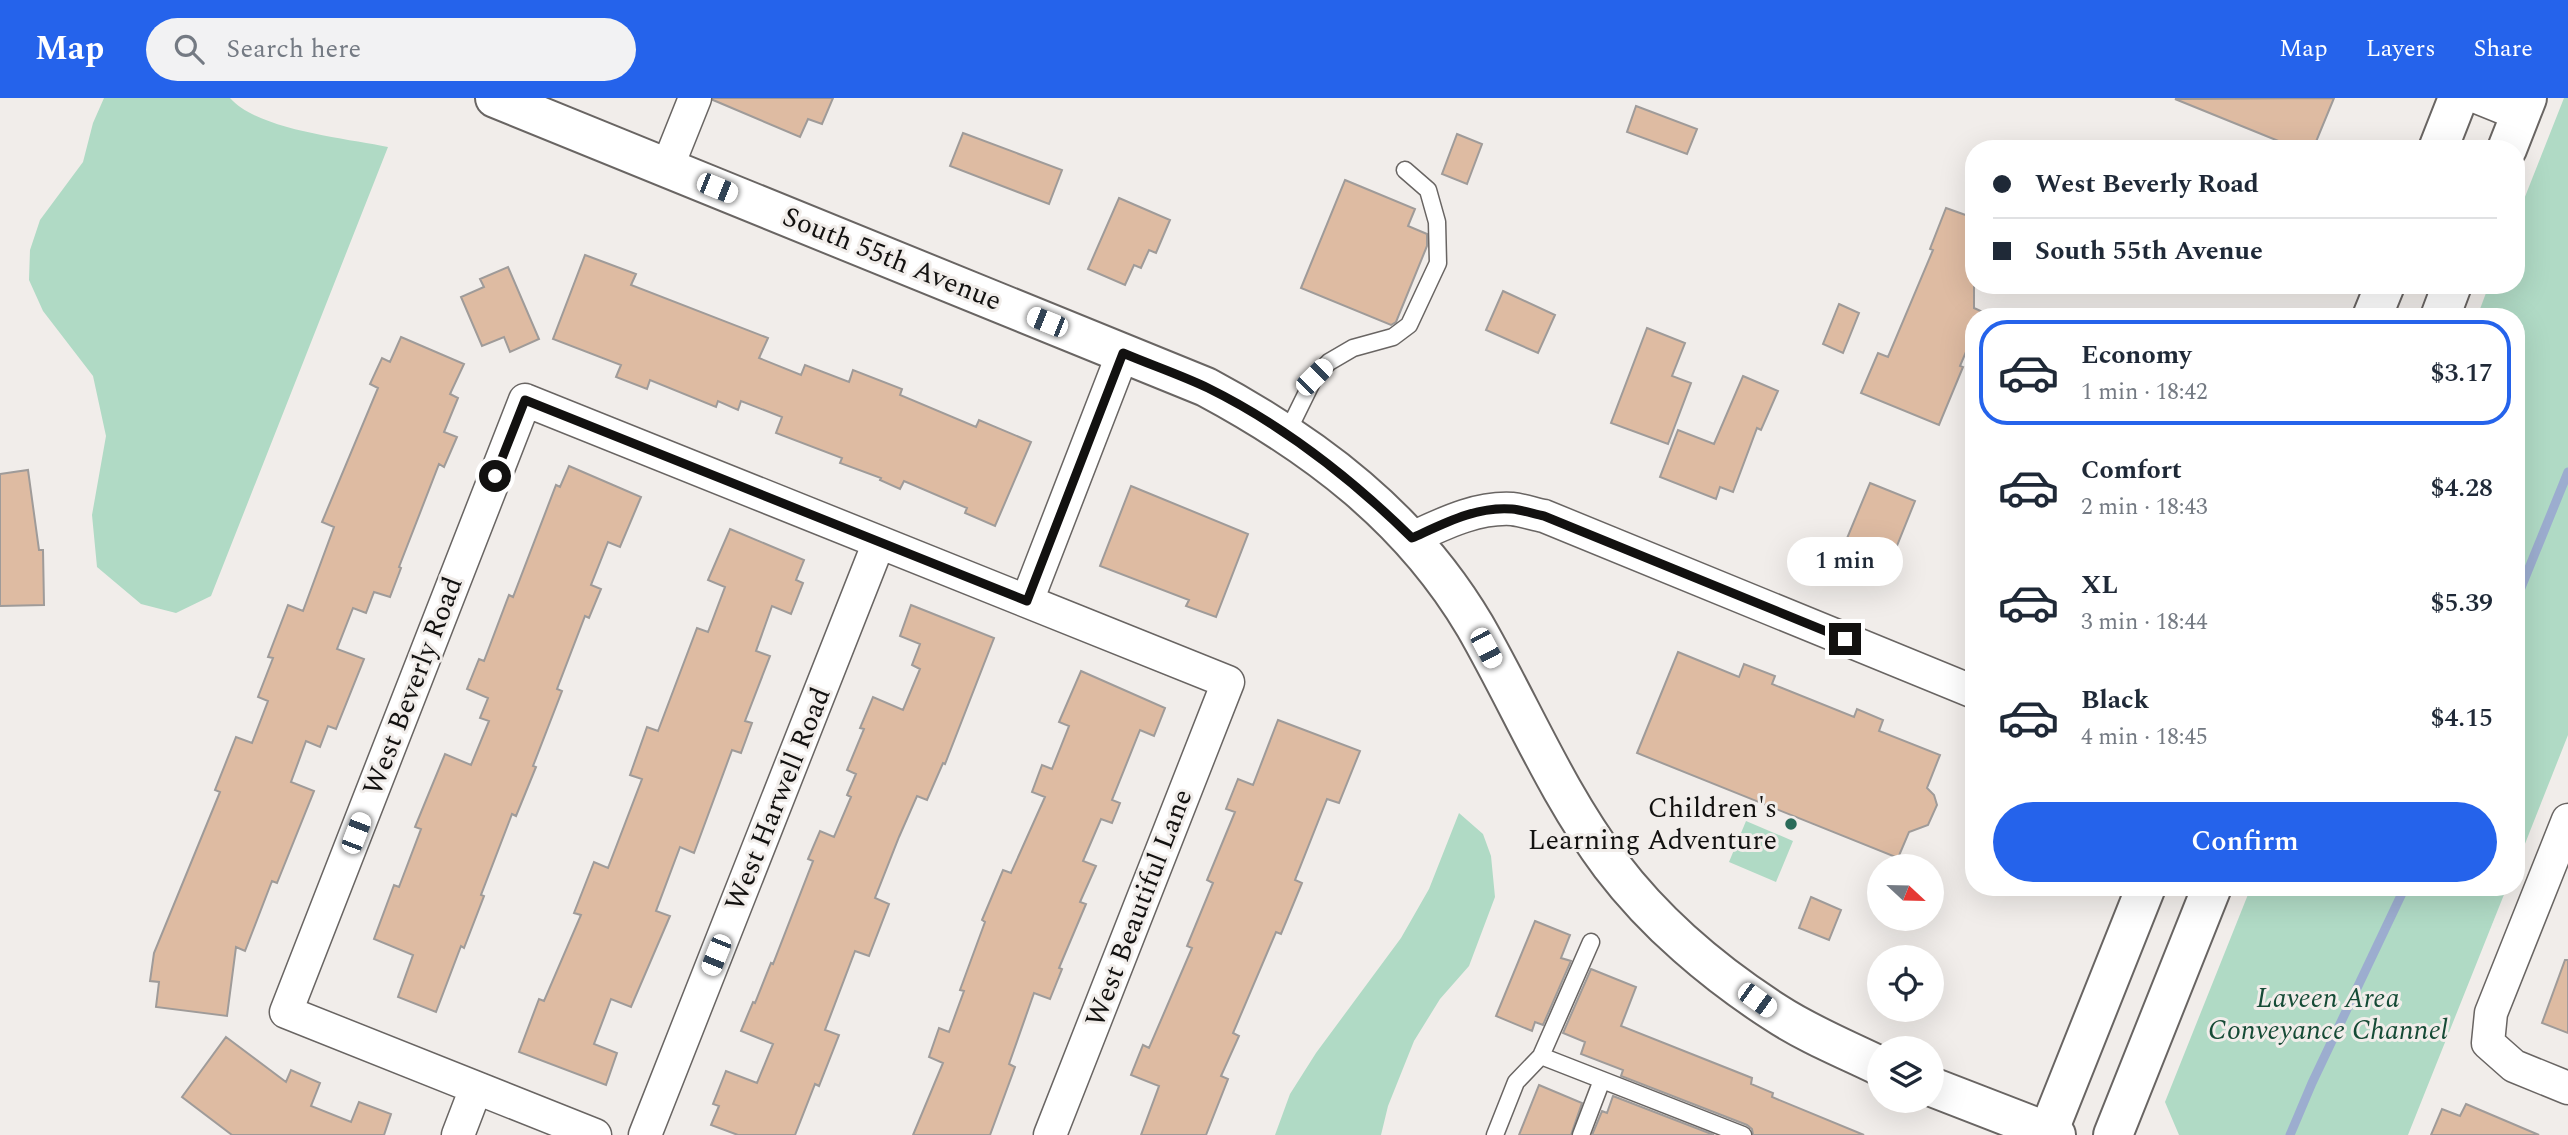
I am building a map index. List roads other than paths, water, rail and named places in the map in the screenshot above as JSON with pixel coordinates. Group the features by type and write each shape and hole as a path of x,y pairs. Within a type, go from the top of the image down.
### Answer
{"street":[{"name":"South 55th Avenue","path":"495,98 1206,387 1287,433 1366,494 1412,538 1474,625 1574,811 1611,865 1652,913 1716,970 1777,1014 1867,1059"},
{"path":"667,168 695,98"},
{"path":"2442,140 2458,98"},
{"path":"2479,98 2519,120"},
{"path":"879,542 1027,601 1123,353"},
{"name":"West Beverly Road","path":"476,1088 286,1012 525,400 879,542"},
{"path":"1412,538 1473,513 1511,509 1544,516 1965,688"},
{"name":"West Harwell Road","path":"645,1135 879,542"},
{"name":"West Beautiful Lane","path":"1027,601 1228,682 1050,1135"},
{"path":"2568,820 2491,1013 2488,1043 2514,1066 2568,1087"},
{"path":"1944,1092 2050,1134 2143,896"},
{"path":"2113,1135 2208,896"},
{"path":"457,1135 476,1088 595,1135"}],"lane":[{"path":"1287,433 1314,377 1329,362 1353,348 1393,337 1409,325 1438,263 1437,222 1428,190 1405,170"},
{"path":"1495,1135 1516,1082 1541,1056 1591,942"},
{"path":"1541,1056 1743,1135"},
{"path":"1581,1135 1602,1080"}],"waterway":[{"path":"2525,578 2568,472"},
{"path":"2290,1135 2401,896"}],"place":[{"name":"Children's Learning Adventure","path":"1791,824"}],"park label":[{"name":"Laveen Area Conveyance Channel","path":"2328,1014"}]}
